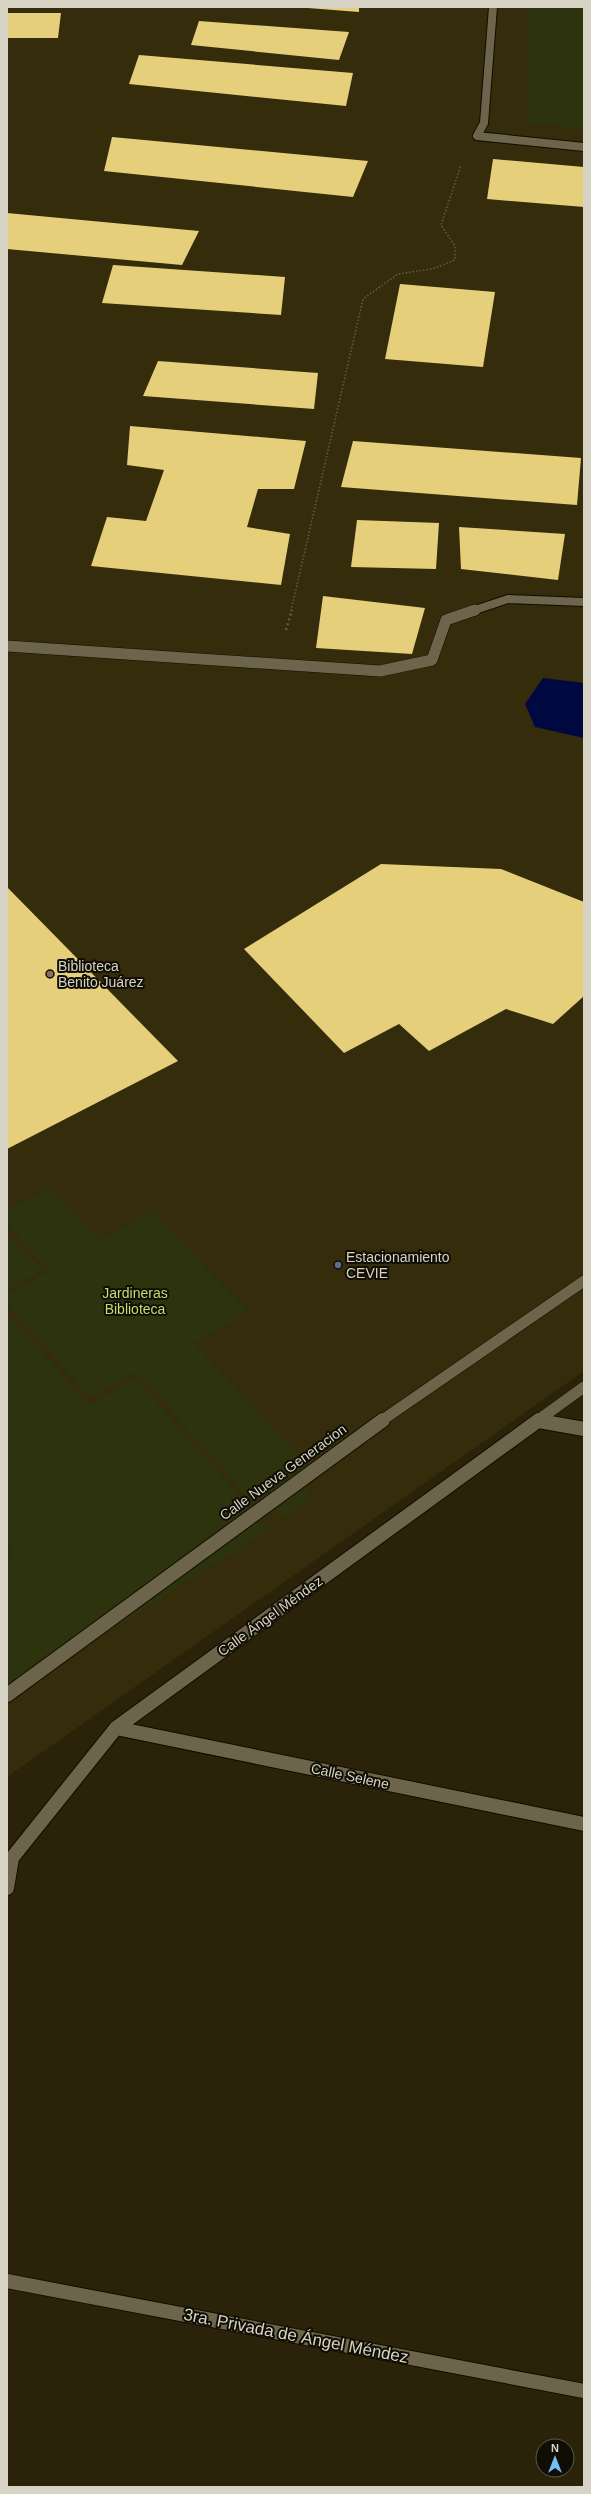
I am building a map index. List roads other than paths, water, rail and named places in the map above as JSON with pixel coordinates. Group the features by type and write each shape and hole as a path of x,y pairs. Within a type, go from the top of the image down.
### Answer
{"street":[{"path":"493,7 484,124 477,136 584,147"},
{"path":"7,646 380,671 432,660 446,620 508,599 584,602"},
{"name":"Calle Nueva Generacion","path":"7,1695 338,1451 584,1281"},
{"name":"Calle Ángel Méndez","path":"7,1888 12,1858 116,1728 584,1387"},
{"path":"539,1421 584,1429"},
{"name":"Calle Selene","path":"116,1728 584,1824"},
{"name":"3ra. Privada de Ángel Méndez","path":"7,2281 584,2391"}],"place":[{"name":"Biblioteca Benito Juárez","path":"50,974"},
{"name":"Estacionamiento CEVIE","path":"338,1265"}],"park label":[{"name":"Jardineras Biblioteca","path":"135,1302"}]}
